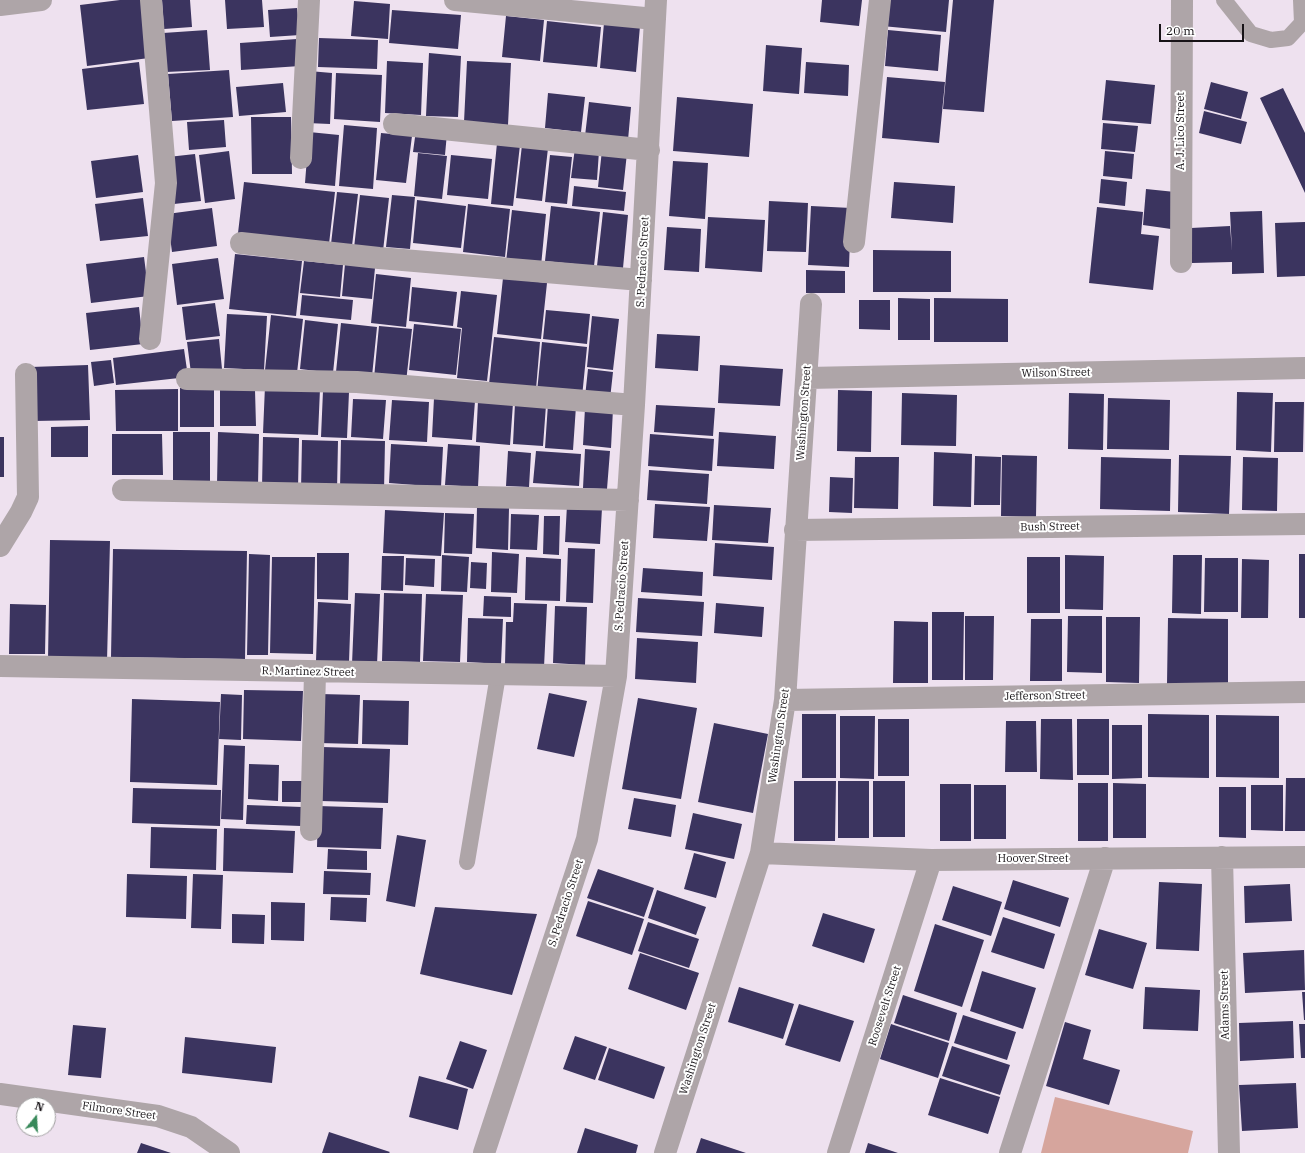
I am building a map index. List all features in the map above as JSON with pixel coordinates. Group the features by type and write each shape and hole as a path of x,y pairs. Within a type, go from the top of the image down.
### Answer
{"street":[{"path":"0,5 41,0"},
{"path":"150,339 166,182 151,0"},
{"path":"301,158 309,0"},
{"path":"455,0 656,9"},
{"path":"854,242 880,0"},
{"name":"A. J. Lico Street","path":"1181,262 1182,0"},
{"name":"S. Pedracio Street","path":"484,1153 587,839 616,676 642,280 656,9"},
{"path":"394,124 649,150"},
{"path":"241,243 379,258 642,280"},
{"name":"Washington Street","path":"665,1153 761,853 785,700 811,304"},
{"name":"Wilson Street","path":"807,378 1305,368"},
{"path":"0,546 28,496 26,374"},
{"path":"187,379 357,382 634,405"},
{"path":"124,490 628,500"},
{"name":"Bush Street","path":"795,530 1305,524"},
{"name":"R. Martinez Street","path":"0,666 315,673 616,676"},
{"path":"311,830 315,673"},
{"name":"Jefferson Street","path":"785,700 1305,692"},
{"name":"Hoover Street","path":"761,853 931,860 1305,857"},
{"name":"Adams Street","path":"1222,857 1229,1153"},
{"path":"1010,1153 1105,858"},
{"name":"Roosevelt Street","path":"838,1153 931,860"},
{"name":"Filmore Street","path":"0,1094 158,1116 191,1127 229,1153"}],"lane":[{"path":"1224,0 1251,34 1271,40 1288,38 1302,23 1301,0"},
{"path":"467,862 498,675"}],"shaded area":[{"path":"1055,1097 1193,1131 1188,1153 1041,1153"}],"building":[{"path":"120,0 141,0 149,58 87,66 80,5"},
{"path":"162,0 190,0 192,27 164,29"},
{"path":"225,0 262,0 264,27 227,29"},
{"path":"822,0 862,0 859,26 820,22"},
{"path":"884,0 949,0 946,32 882,26"},
{"path":"953,0 994,0 984,112 943,109"},
{"path":"354,1 390,4 388,39 351,36"},
{"path":"297,8 300,35 270,37 268,10"},
{"path":"392,10 461,15 458,49 389,43"},
{"path":"506,16 544,20 540,61 502,57"},
{"path":"547,21 601,27 597,67 543,62"},
{"path":"604,23 640,26 636,72 600,68"},
{"path":"207,30 210,70 166,72 163,33"},
{"path":"888,30 941,35 938,71 885,66"},
{"path":"319,38 378,40 377,69 318,67"},
{"path":"297,39 300,66 241,70 240,43"},
{"path":"766,45 802,48 799,94 763,91"},
{"path":"429,53 461,56 458,117 426,116"},
{"path":"387,61 423,63 421,115 385,113"},
{"path":"467,61 511,63 508,125 464,122"},
{"path":"139,62 144,104 87,110 82,69"},
{"path":"806,62 849,65 848,96 804,93"},
{"path":"229,70 233,117 172,121 168,74"},
{"path":"309,71 332,73 330,124 307,123"},
{"path":"336,73 382,75 380,122 334,119"},
{"path":"887,77 945,82 939,143 882,138"},
{"path":"1106,80 1155,85 1151,124 1102,120"},
{"path":"1211,82 1248,92 1241,119 1204,109"},
{"path":"283,83 286,112 239,116 236,87"},
{"path":"1283,88 1305,133 1305,193 1260,98"},
{"path":"548,93 585,97 581,132 545,128"},
{"path":"677,97 753,104 749,157 673,151"},
{"path":"589,102 631,107 628,140 585,136"},
{"path":"1204,111 1247,122 1241,144 1199,133"},
{"path":"251,117 291,117 292,174 252,174"},
{"path":"224,120 226,147 189,150 187,122"},
{"path":"1103,123 1138,126 1135,152 1101,149"},
{"path":"344,125 377,128 373,189 339,186"},
{"path":"416,130 447,133 445,155 413,152"},
{"path":"309,132 339,135 335,186 305,183"},
{"path":"381,133 412,136 406,183 376,180"},
{"path":"497,143 520,145 513,206 491,204"},
{"path":"522,145 548,148 542,201 516,198"},
{"path":"575,148 599,151 597,180 571,178"},
{"path":"602,150 627,153 623,190 598,187"},
{"path":"229,151 235,199 205,203 199,155"},
{"path":"1105,151 1134,154 1132,179 1103,176"},
{"path":"418,153 447,156 442,199 414,196"},
{"path":"195,154 201,201 174,204 168,157"},
{"path":"138,155 143,192 96,198 91,161"},
{"path":"451,155 492,159 488,199 447,195"},
{"path":"550,155 572,157 567,204 545,202"},
{"path":"673,161 708,163 705,219 669,216"},
{"path":"1101,179 1127,182 1125,206 1099,203"},
{"path":"244,182 335,192 329,244 238,233"},
{"path":"894,182 955,186 953,223 891,218"},
{"path":"574,186 626,192 624,211 572,206"},
{"path":"1146,189 1175,192 1171,229 1143,225"},
{"path":"337,192 358,194 352,246 331,244"},
{"path":"360,195 389,198 383,251 354,248"},
{"path":"392,195 415,197 410,249 386,247"},
{"path":"143,198 148,236 100,241 95,204"},
{"path":"417,200 466,206 461,248 413,243"},
{"path":"769,201 808,203 806,252 767,251"},
{"path":"468,204 510,209 505,257 463,252"},
{"path":"551,206 600,212 594,266 545,261"},
{"path":"811,206 851,208 849,267 808,265"},
{"path":"1097,207 1143,212 1141,234 1159,236 1153,290 1089,283"},
{"path":"212,208 217,246 172,252 167,214"},
{"path":"512,210 546,214 541,266 506,262"},
{"path":"1262,211 1264,273 1232,274 1232,262 1192,263 1191,228 1230,226 1232,251 1230,212"},
{"path":"603,212 628,215 623,268 597,266"},
{"path":"708,217 765,220 762,272 705,268"},
{"path":"1305,222 1305,276 1277,277 1275,223"},
{"path":"667,227 701,229 699,272 664,270"},
{"path":"873,250 951,251 951,292 873,292"},
{"path":"235,254 302,261 296,316 229,309"},
{"path":"144,257 149,296 91,303 86,264"},
{"path":"218,258 224,299 177,305 172,264"},
{"path":"304,261 343,265 340,297 300,293"},
{"path":"345,264 375,268 372,299 342,296"},
{"path":"806,270 845,271 845,293 806,293"},
{"path":"376,274 411,278 406,327 371,323"},
{"path":"503,278 547,283 541,339 497,334"},
{"path":"412,287 457,292 453,326 409,321"},
{"path":"461,291 497,295 487,381 457,378 462,328 457,327"},
{"path":"302,295 353,300 351,320 300,315"},
{"path":"898,298 930,299 930,340 898,340"},
{"path":"934,298 1008,299 1008,342 934,342"},
{"path":"859,300 890,300 890,330 859,329"},
{"path":"215,303 220,336 186,340 182,307"},
{"path":"139,307 143,344 90,350 86,313"},
{"path":"546,310 590,314 587,344 543,339"},
{"path":"227,314 267,316 264,370 224,368"},
{"path":"271,315 303,319 297,373 265,370"},
{"path":"592,316 619,319 613,370 587,367"},
{"path":"305,320 338,324 333,373 300,369"},
{"path":"341,323 377,327 372,376 336,372"},
{"path":"414,324 461,329 456,375 409,370"},
{"path":"379,326 412,329 406,382 374,378"},
{"path":"657,334 700,336 698,371 655,368"},
{"path":"494,337 540,342 536,389 489,384"},
{"path":"219,339 222,369 191,373 187,342"},
{"path":"542,342 587,347 582,397 537,392"},
{"path":"184,349 188,377 116,385 113,358"},
{"path":"111,360 114,383 94,386 91,362"},
{"path":"88,365 90,420 33,421 31,367"},
{"path":"720,365 783,369 780,406 718,403"},
{"path":"588,369 613,372 610,399 585,397"},
{"path":"265,386 320,389 318,435 263,433"},
{"path":"180,388 214,388 214,427 180,427"},
{"path":"178,389 178,431 116,431 115,390"},
{"path":"220,390 255,390 256,426 220,426"},
{"path":"838,390 872,391 871,452 837,451"},
{"path":"323,391 349,392 347,438 321,437"},
{"path":"1237,392 1273,393 1271,452 1236,450"},
{"path":"902,393 957,395 956,446 901,445"},
{"path":"1069,393 1104,394 1103,450 1068,449"},
{"path":"434,398 475,401 472,440 432,437"},
{"path":"1108,398 1170,400 1169,450 1107,449"},
{"path":"353,399 386,400 383,439 351,437"},
{"path":"392,400 429,402 427,442 389,440"},
{"path":"478,401 513,403 510,445 476,442"},
{"path":"1275,402 1304,402 1303,452 1274,452"},
{"path":"515,403 546,405 543,446 513,444"},
{"path":"548,404 576,406 573,450 545,448"},
{"path":"656,405 715,408 713,436 654,432"},
{"path":"585,408 613,409 611,448 583,445"},
{"path":"88,426 88,457 51,457 51,427"},
{"path":"173,432 210,432 210,482 173,482"},
{"path":"218,432 259,434 258,486 217,485"},
{"path":"719,432 776,436 774,469 717,466"},
{"path":"112,434 162,434 163,475 112,475"},
{"path":"650,434 714,439 712,471 648,466"},
{"path":"0,437 4,437 4,477 0,477"},
{"path":"263,437 299,438 298,489 262,488"},
{"path":"302,440 338,441 337,491 301,490"},
{"path":"341,440 385,441 384,491 340,489"},
{"path":"391,444 443,447 441,487 389,483"},
{"path":"448,444 480,446 478,487 445,485"},
{"path":"585,449 610,451 607,489 583,488"},
{"path":"508,451 531,453 529,487 506,486"},
{"path":"536,451 581,454 579,486 533,483"},
{"path":"934,452 972,454 971,507 933,506"},
{"path":"1002,455 1037,456 1036,517 1001,516"},
{"path":"1179,455 1231,456 1229,514 1178,512"},
{"path":"975,456 1001,457 1000,505 974,505"},
{"path":"855,457 899,457 898,509 854,508"},
{"path":"1101,457 1171,459 1170,511 1100,509"},
{"path":"1243,457 1278,458 1277,511 1242,510"},
{"path":"649,470 709,474 707,504 647,500"},
{"path":"830,477 853,478 852,513 829,512"},
{"path":"655,504 710,507 707,541 653,538"},
{"path":"567,505 602,508 600,544 565,542"},
{"path":"714,505 771,508 768,543 712,540"},
{"path":"477,507 509,508 508,550 476,548"},
{"path":"385,510 444,513 441,556 383,553"},
{"path":"445,513 474,514 472,554 444,553"},
{"path":"511,514 539,515 537,550 510,549"},
{"path":"544,516 560,516 559,555 543,554"},
{"path":"50,540 110,541 107,661 48,660"},
{"path":"715,543 774,547 772,580 713,576"},
{"path":"568,548 595,549 593,603 566,602"},
{"path":"113,549 247,551 245,659 111,657"},
{"path":"492,552 519,554 517,593 491,592"},
{"path":"317,553 349,553 348,600 317,599"},
{"path":"249,554 270,555 268,655 247,655"},
{"path":"1299,554 1305,554 1305,618 1299,618"},
{"path":"442,555 469,557 467,592 441,591"},
{"path":"1065,555 1104,556 1103,610 1065,609"},
{"path":"1173,555 1202,555 1201,614 1172,613"},
{"path":"382,556 404,556 403,591 381,590"},
{"path":"272,557 315,557 313,654 270,653"},
{"path":"526,557 561,559 560,601 525,600"},
{"path":"1027,557 1060,557 1060,613 1027,613"},
{"path":"406,558 435,559 434,587 405,585"},
{"path":"1205,558 1238,558 1238,612 1204,612"},
{"path":"1242,559 1269,560 1268,618 1241,618"},
{"path":"471,562 487,563 486,589 470,588"},
{"path":"643,568 703,572 702,596 641,592"},
{"path":"355,593 380,594 377,665 352,664"},
{"path":"384,593 422,594 420,662 382,661"},
{"path":"426,594 463,595 460,662 423,661"},
{"path":"484,596 511,597 511,617 483,616"},
{"path":"638,598 704,602 702,636 636,632"},
{"path":"318,602 351,604 349,662 316,661"},
{"path":"514,603 547,604 544,667 505,665 506,622 513,622"},
{"path":"716,603 764,607 762,637 714,633"},
{"path":"10,604 46,605 45,654 9,654"},
{"path":"555,606 587,607 585,665 553,663"},
{"path":"932,612 964,612 963,680 932,680"},
{"path":"965,616 994,616 993,680 965,680"},
{"path":"1068,616 1102,616 1102,673 1067,672"},
{"path":"1106,617 1140,617 1139,683 1106,682"},
{"path":"468,618 503,619 501,664 467,662"},
{"path":"1168,618 1228,619 1228,684 1167,684"},
{"path":"1031,619 1062,619 1062,681 1030,681"},
{"path":"894,621 928,622 928,683 893,683"},
{"path":"637,638 698,642 696,683 635,679"},
{"path":"244,690 303,691 301,741 243,739"},
{"path":"549,693 587,701 574,757 537,749"},
{"path":"221,694 242,695 241,740 219,739"},
{"path":"320,694 360,695 358,744 318,743"},
{"path":"638,698 697,708 681,799 622,789"},
{"path":"132,699 220,702 217,785 130,782"},
{"path":"363,700 409,701 408,745 362,744"},
{"path":"802,714 836,714 836,778 802,778"},
{"path":"1148,714 1209,715 1209,778 1148,777"},
{"path":"1216,715 1279,716 1279,778 1216,777"},
{"path":"840,716 875,716 874,779 840,778"},
{"path":"878,719 909,719 909,776 878,776"},
{"path":"1041,719 1072,719 1073,780 1040,779"},
{"path":"1077,719 1109,719 1109,775 1077,775"},
{"path":"1006,721 1036,721 1037,772 1005,772"},
{"path":"714,723 768,734 753,813 698,802"},
{"path":"1112,725 1142,725 1142,778 1112,779"},
{"path":"224,745 245,746 243,820 221,819"},
{"path":"322,747 390,749 388,803 321,801"},
{"path":"249,764 279,765 278,801 248,799"},
{"path":"1286,778 1305,778 1305,831 1285,831"},
{"path":"282,781 305,781 304,802 282,802"},
{"path":"794,781 836,781 835,841 794,841"},
{"path":"838,781 869,781 869,838 838,838"},
{"path":"873,781 905,781 905,837 873,837"},
{"path":"1078,783 1108,783 1108,841 1078,841"},
{"path":"1113,783 1146,784 1146,838 1113,838"},
{"path":"940,784 971,784 971,841 940,841"},
{"path":"974,785 1006,785 1006,839 974,839"},
{"path":"1251,785 1283,785 1283,831 1251,830"},
{"path":"1219,787 1246,787 1246,838 1219,837"},
{"path":"133,788 221,790 220,826 132,823"},
{"path":"634,798 676,805 671,837 628,829"},
{"path":"247,805 302,807 301,826 246,824"},
{"path":"318,806 383,808 381,849 317,847"},
{"path":"693,813 742,824 734,859 685,849"},
{"path":"151,827 217,829 216,870 150,868"},
{"path":"224,828 295,831 293,873 223,871"},
{"path":"397,835 426,840 415,907 386,901"},
{"path":"328,849 367,851 367,870 327,869"},
{"path":"694,853 726,862 716,898 684,889"},
{"path":"598,869 654,888 644,917 587,898"},
{"path":"324,871 371,873 370,895 323,894"},
{"path":"127,874 187,876 186,919 126,917"},
{"path":"193,874 223,875 221,929 191,928"},
{"path":"1013,880 1069,898 1060,927 1004,909"},
{"path":"1159,882 1202,884 1199,951 1156,949"},
{"path":"1290,884 1292,921 1245,923 1244,886"},
{"path":"953,886 1002,902 991,936 942,920"},
{"path":"657,890 706,907 696,935 648,918"},
{"path":"331,897 367,898 366,922 330,920"},
{"path":"588,901 644,919 632,955 576,936"},
{"path":"271,902 305,903 304,941 271,940"},
{"path":"435,907 537,914 512,995 420,974"},
{"path":"823,913 875,929 864,963 812,946"},
{"path":"232,914 265,915 264,944 232,943"},
{"path":"1003,917 1055,934 1044,969 991,952"},
{"path":"648,922 699,939 689,968 638,951"},
{"path":"935,924 984,940 962,1007 914,991"},
{"path":"1099,929 1147,943 1133,989 1085,975"},
{"path":"1304,950 1305,990 1245,993 1243,953"},
{"path":"640,953 699,973 686,1010 628,989"},
{"path":"982,971 1036,988 1023,1029 970,1011"},
{"path":"739,987 794,1004 783,1039 728,1022"},
{"path":"1145,987 1200,990 1198,1031 1143,1029"},
{"path":"1302,992 1305,992 1305,1020 1304,1020"},
{"path":"903,995 957,1013 949,1041 894,1023"},
{"path":"799,1004 854,1021 840,1062 785,1045"},
{"path":"963,1015 1016,1032 1007,1060 954,1043"},
{"path":"1293,1021 1294,1058 1240,1061 1239,1023"},
{"path":"1065,1022 1091,1030 1083,1059 1120,1070 1109,1105 1046,1086"},
{"path":"891,1024 949,1043 938,1078 880,1059"},
{"path":"1299,1024 1305,1024 1305,1058 1301,1058"},
{"path":"73,1025 106,1028 101,1078 68,1075"},
{"path":"575,1036 607,1047 595,1080 563,1069"},
{"path":"185,1037 276,1047 272,1083 182,1073"},
{"path":"460,1041 487,1050 473,1089 446,1079"},
{"path":"952,1046 1010,1065 1000,1095 942,1076"},
{"path":"609,1048 665,1067 654,1099 598,1080"},
{"path":"419,1076 468,1089 458,1130 409,1117"},
{"path":"940,1078 1000,1097 988,1134 928,1115"},
{"path":"1296,1083 1298,1128 1242,1131 1239,1085"},
{"path":"585,1128 638,1145 636,1153 577,1153"},
{"path":"329,1132 390,1152 322,1153"},
{"path":"701,1138 746,1153 696,1153"},
{"path":"141,1143 171,1153 137,1153"},
{"path":"868,1143 898,1153 865,1153"}]}
